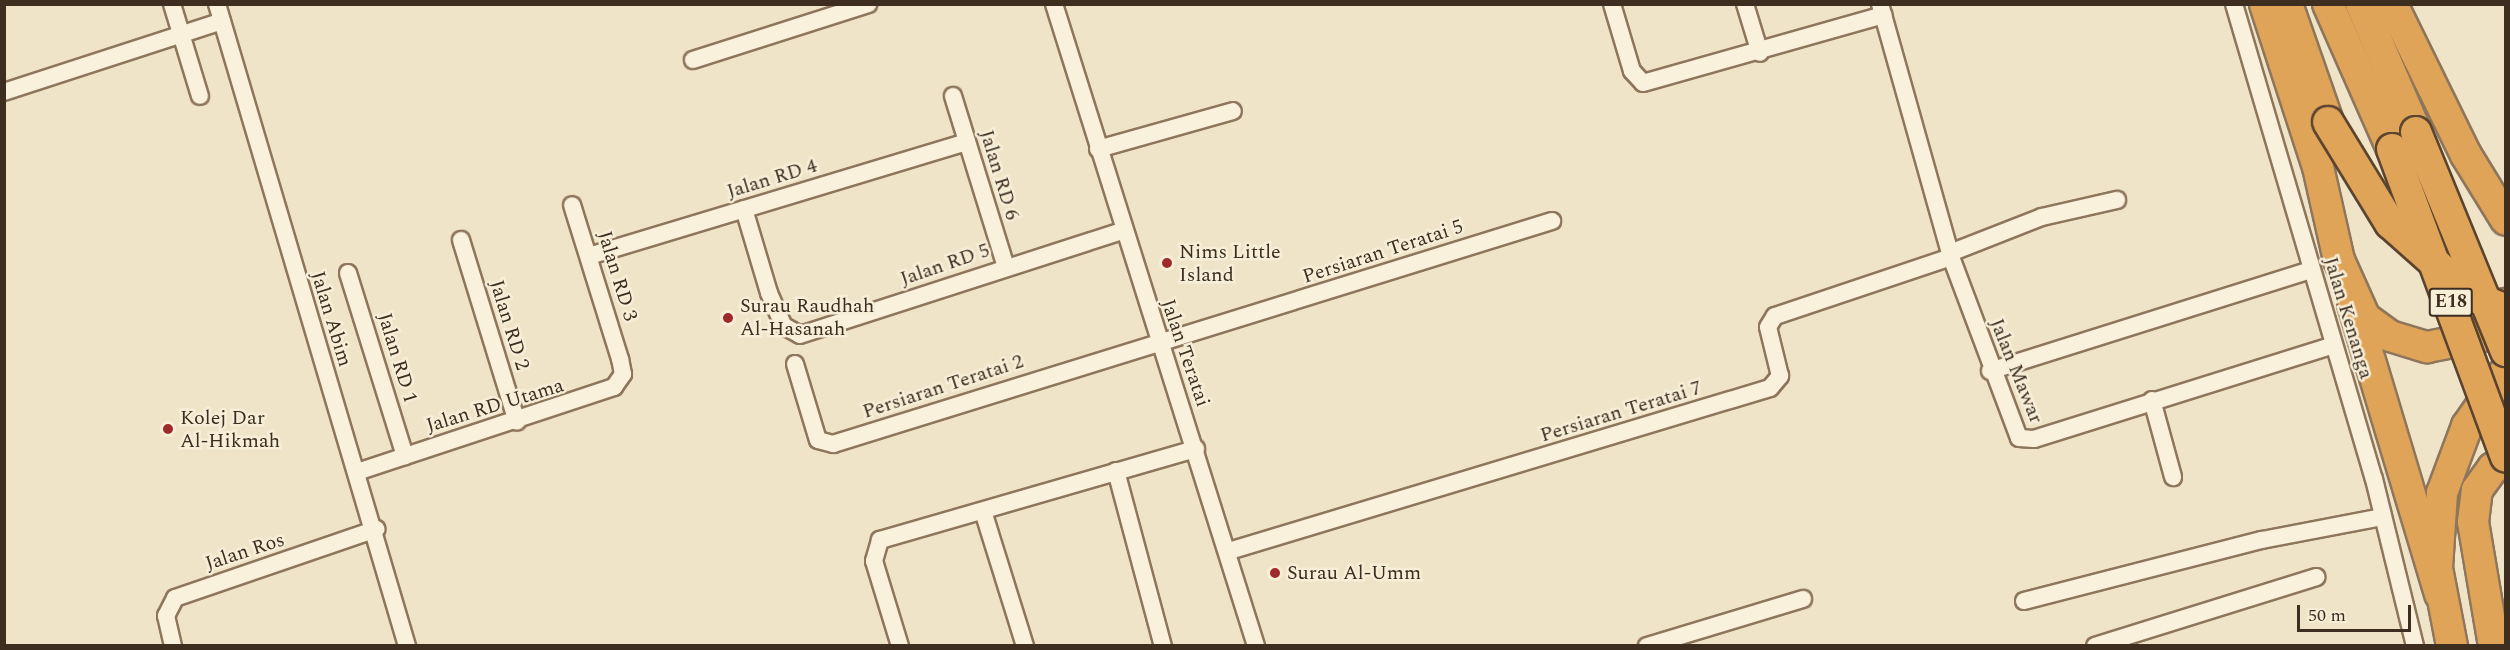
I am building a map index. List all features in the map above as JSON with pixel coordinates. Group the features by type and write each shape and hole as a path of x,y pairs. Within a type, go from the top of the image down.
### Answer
{"highway":[{"path":"2265,4 2319,167 2348,286 2440,594 2452,645"},
{"name":"E18","path":"2287,4 2328,122 2390,223 2472,296 2505,310"},
{"name":"E18","path":"2328,4 2404,140 2505,351"},
{"name":"E18","path":"2361,4 2505,459"},
{"path":"2392,4 2505,220"},
{"path":"2432,83 2505,180"},
{"path":"2348,286 2365,318 2390,336 2427,347 2480,337 2505,304"},
{"path":"2440,594 2436,548 2450,463 2478,404 2505,370"},
{"path":"2494,645 2473,522 2477,490 2493,468 2505,459"}],"street":[{"path":"172,4 200,96"},
{"path":"693,60 868,4"},
{"name":"Jalan Teratai","path":"1054,4 1122,231 1157,341 1196,449 1256,645"},
{"path":"1612,4 1632,71 1643,83 1652,83 1760,53 1882,10"},
{"path":"1745,4 1760,53"},
{"name":"Jalan Kenanga","path":"2234,4 2383,517 2415,645"},
{"name":"Jalan Mawar","path":"1882,10 1951,255 1990,371 2014,432 2026,440 2334,345"},
{"path":"4,92 181,34 220,13"},
{"name":"Jalan Abim","path":"220,13 376,529 407,645"},
{"name":"Jalan RD 6","path":"953,96 1006,267"},
{"path":"1098,150 1233,111"},
{"name":"Jalan RD 4","path":"589,256 967,142"},
{"path":"1951,255 2042,217 2117,200"},
{"name":"Jalan RD 3","path":"572,204 620,359"},
{"name":"Jalan RD 5","path":"744,209 769,293 784,326 800,335 1122,231"},
{"name":"Persiaran Teratai 5","path":"1157,341 1552,220"},
{"name":"Jalan RD 2","path":"461,240 517,422"},
{"name":"Persiaran Teratai 7","path":"1229,551 1770,388 1780,376 1768,327 1775,316 1951,255"},
{"path":"1990,371 2311,270"},
{"name":"Jalan RD 1","path":"348,273 405,456"},
{"name":"Persiaran Teratai 2","path":"795,364 824,445 1157,341"},
{"name":"Jalan RD Utama","path":"357,472 517,422 614,387 623,374 620,359"},
{"path":"2151,400 2174,477"},
{"path":"900,645 874,561 875,544 1196,449"},
{"path":"1116,471 1163,645"},
{"path":"983,511 1024,645"},
{"path":"2024,601 2262,540 2383,517"},
{"name":"Jalan Ros","path":"174,645 166,616 175,598 376,529"},
{"path":"2090,644 2318,577"},
{"path":"1647,645 1803,599"}],"place":[{"name":"Nims Little Island","path":"1167,263"},
{"name":"Surau Raudhah Al-Hasanah","path":"728,318"},
{"name":"Kolej Dar Al-Hikmah","path":"168,429"},
{"name":"Surau Al-Umm","path":"1275,573"}]}
